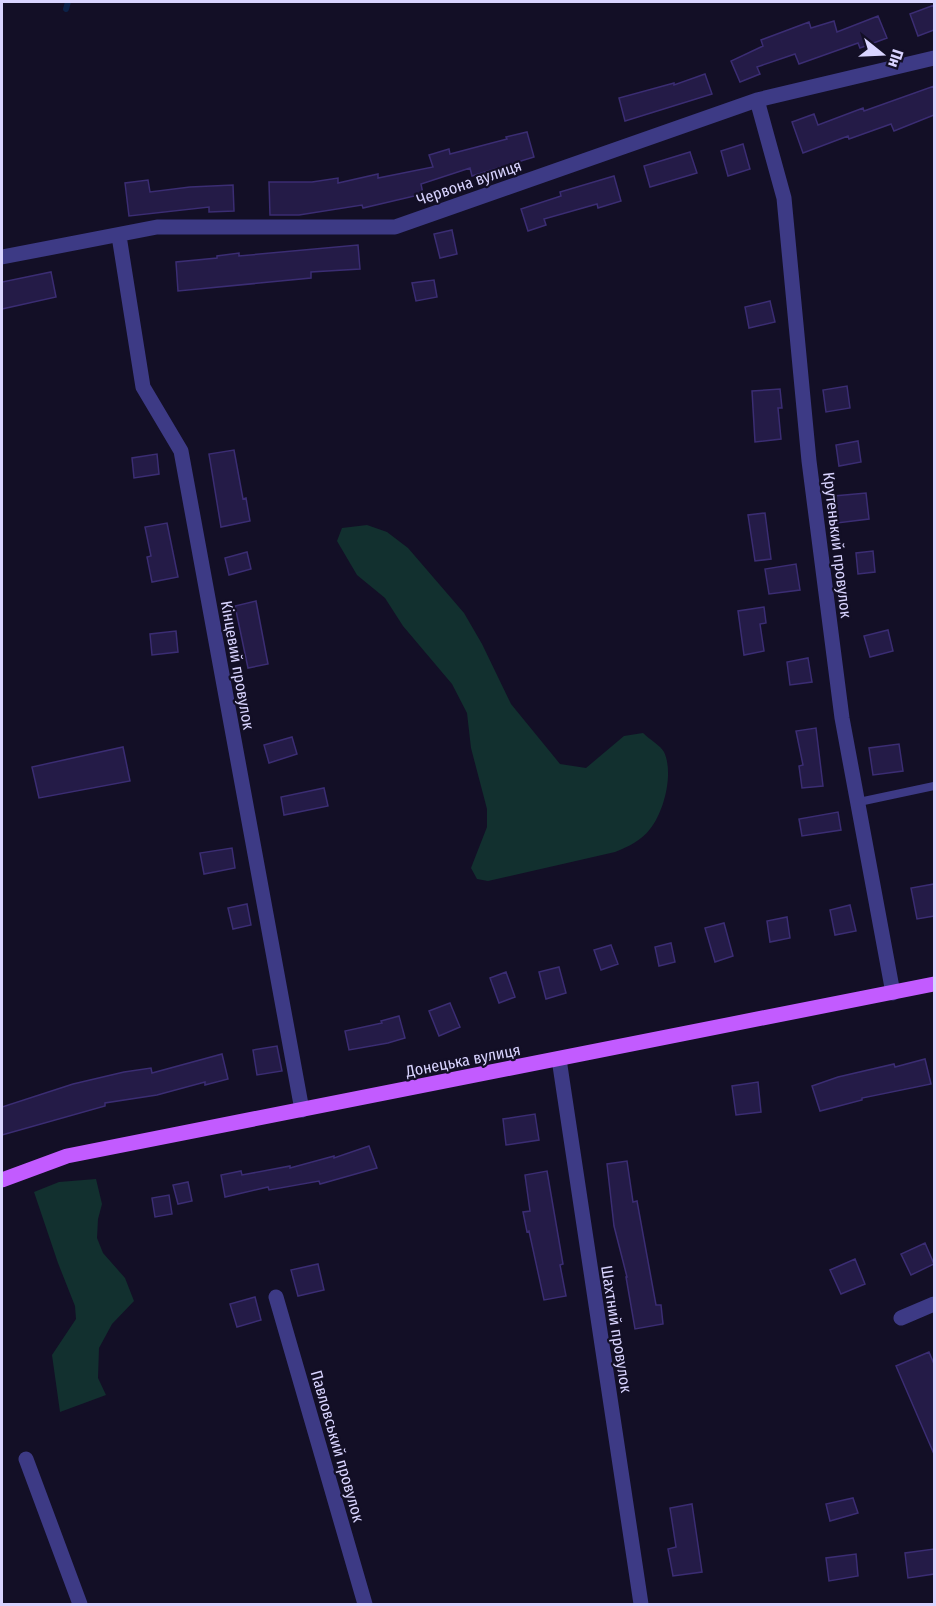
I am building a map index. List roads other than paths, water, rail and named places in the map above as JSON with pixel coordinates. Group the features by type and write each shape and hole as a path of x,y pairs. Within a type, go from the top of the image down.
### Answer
{"main road":[{"name":"Донецька вулиця","path":"2,1180 67,1156 934,984"}],"street":[{"name":"Червона вулиця","path":"2,256 119,236 156,227 395,227 757,100 934,58"},
{"name":"Крутенький провулок","path":"757,100 784,198 809,461 842,718 893,993"},
{"name":"Кінцевий провулок","path":"119,236 143,387 181,451 302,1110"},
{"name":"Шахтний провулок","path":"559,1059 640,1605"},
{"name":"Павловський провулок","path":"276,1297 364,1605"},
{"path":"901,1318 934,1304"},
{"path":"26,1459 80,1605"}],"lane":[{"path":"859,802 934,786"}],"waterway":[{"path":"66,9 68,2"}]}
